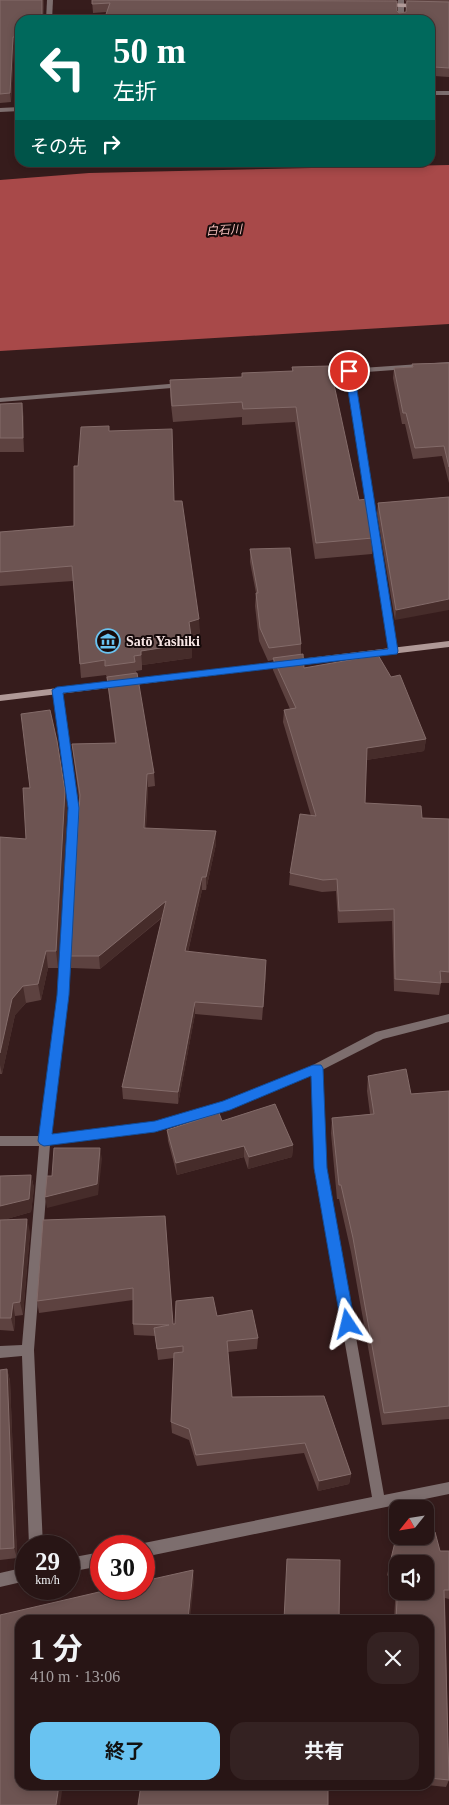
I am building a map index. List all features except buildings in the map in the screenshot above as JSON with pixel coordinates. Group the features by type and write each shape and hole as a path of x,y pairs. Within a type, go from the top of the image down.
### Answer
{"main road":[{"path":"376,5 401,3 424,7"},
{"path":"0,698 449,644"}],"street":[{"path":"49,15 50,0"},
{"path":"435,93 449,93"},
{"path":"0,110 15,109"},
{"path":"310,374 449,364"},
{"path":"349,371 393,651"},
{"path":"0,400 194,384"},
{"path":"36,1535 28,1350 44,1141 63,995 74,808 57,690"},
{"path":"0,1141 44,1141 155,1126 225,1106 317,1068 380,1034 449,1018"},
{"path":"317,1068 320,1168 378,1501"},
{"path":"0,1352 28,1350"},
{"path":"155,1548 449,1488"},
{"path":"0,1580 15,1577"}],"water":[{"name":"白石川","path":"435,165 449,165 449,324 0,351 0,180 89,173 435,167"}],"place":[{"name":"Satō Yashiki","path":"108,641"}],"route":[{"path":"348,1324 320,1168 317,1068 225,1106 155,1126 44,1141 63,995 74,808 57,690 393,651 349,371"}]}
